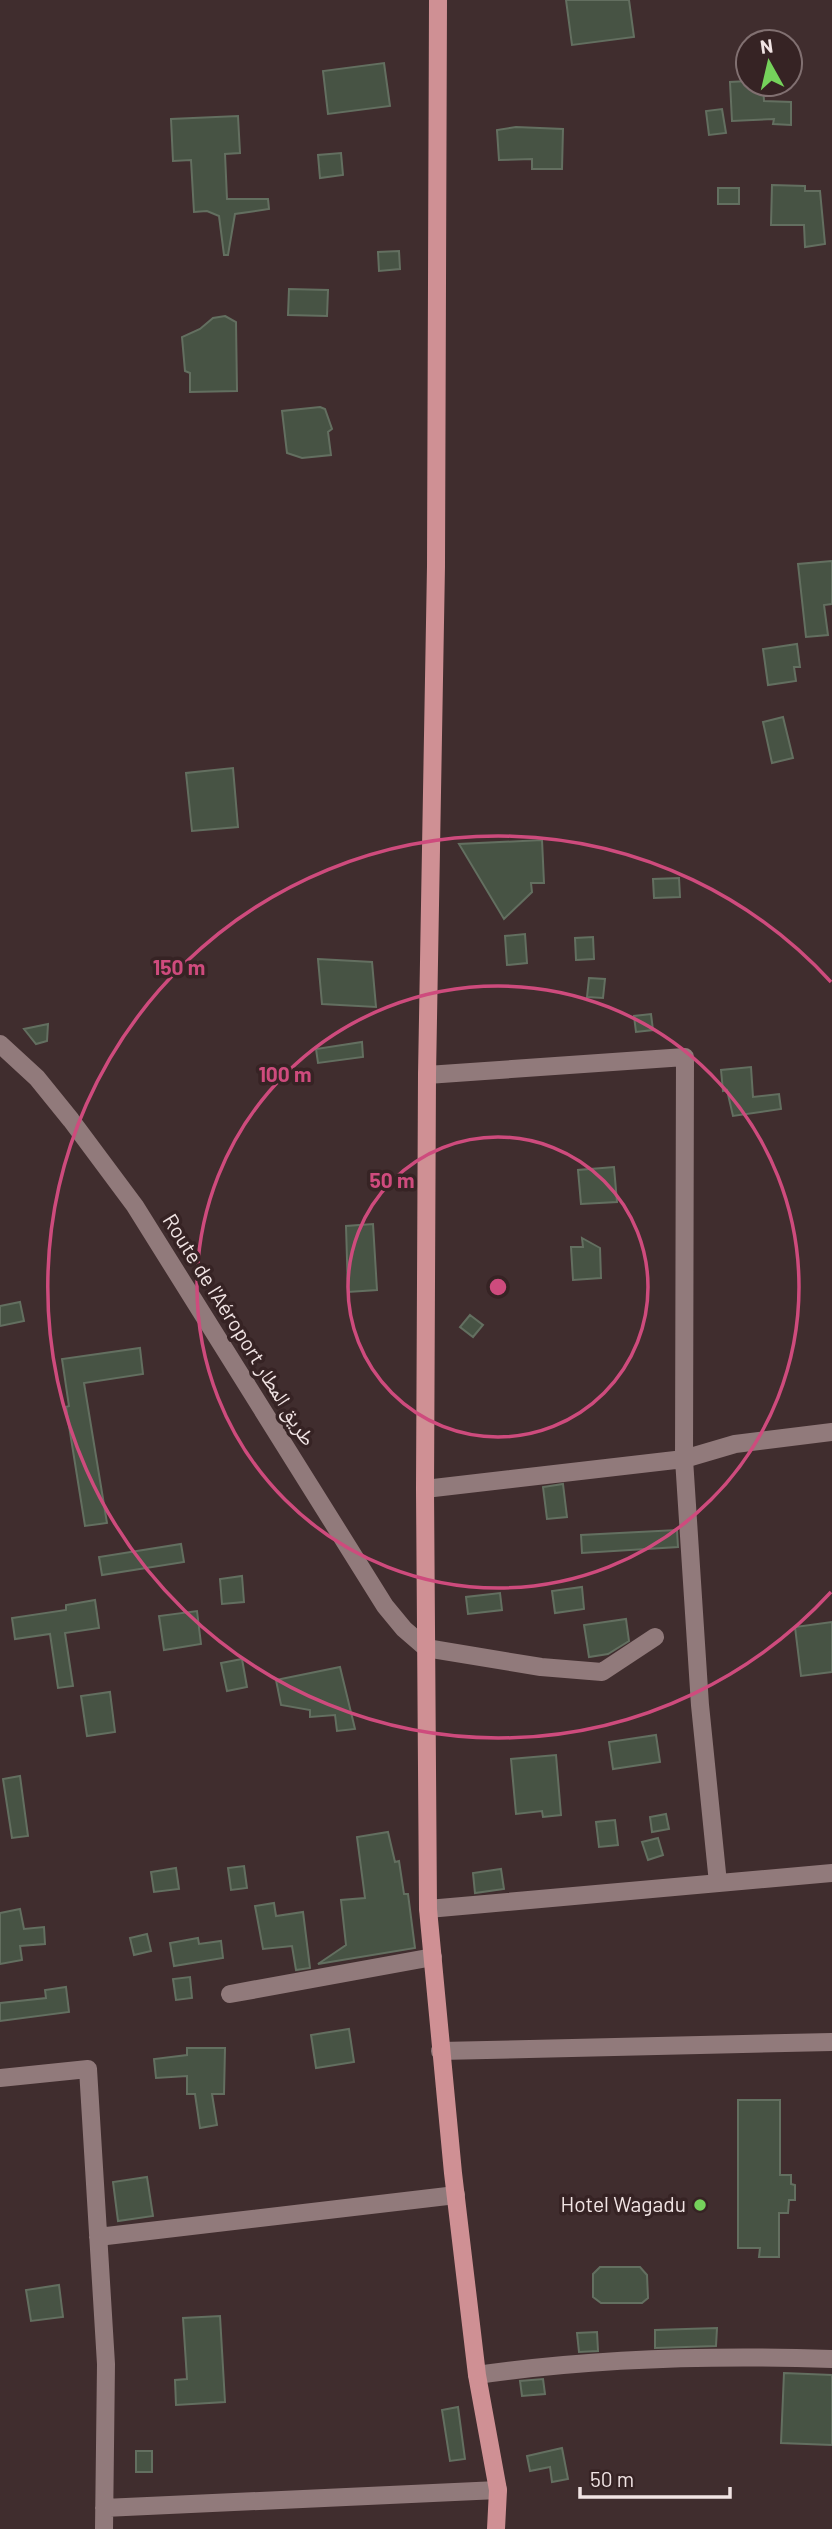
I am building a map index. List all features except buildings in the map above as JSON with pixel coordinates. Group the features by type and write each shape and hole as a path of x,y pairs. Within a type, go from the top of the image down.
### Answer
{"main road":[{"path":"438,0 436,566 427,1075 425,1489 428,1909 440,2051 477,2375 498,2490 496,2529"}],"street":[{"name":"Route de l'Aéroport طريق المطار","path":"0,1044 37,1078 135,1206 385,1606 404,1629 426,1648"},
{"path":"427,1075 685,1057 684,1459 700,1705 718,1883"},
{"path":"425,1489 684,1459 735,1444 832,1432"},
{"path":"426,1648 541,1668 602,1672 655,1637"},
{"path":"428,1909 832,1873"},
{"path":"230,1994 433,1957"},
{"path":"440,2051 832,2042"},
{"path":"0,2078 88,2069 106,2364 104,2529"},
{"path":"98,2237 456,2195"},
{"path":"477,2375 546,2365 748,2356 832,2359"},
{"path":"104,2508 498,2490"}],"place":[{"name":"Hotel Wagadu","path":"700,2205"}]}
